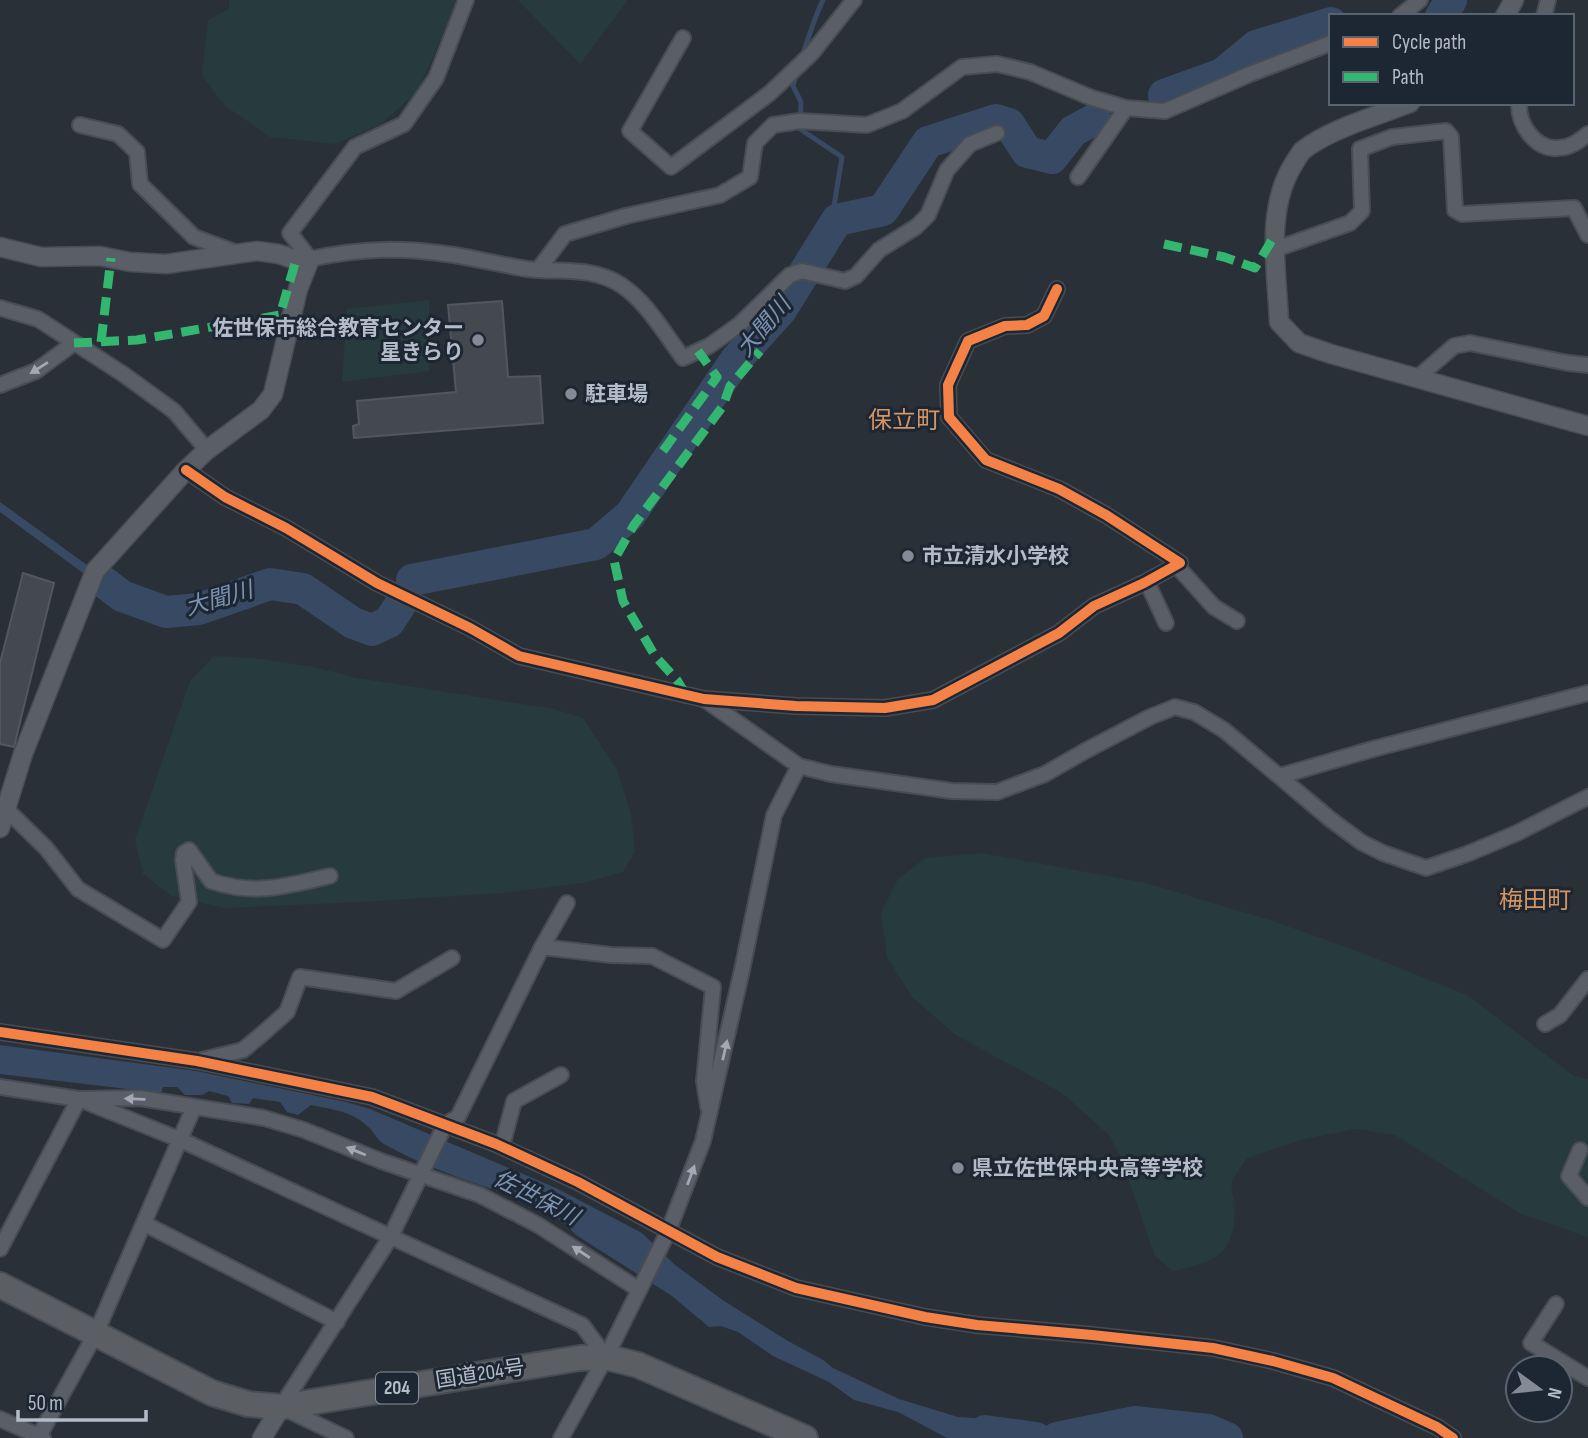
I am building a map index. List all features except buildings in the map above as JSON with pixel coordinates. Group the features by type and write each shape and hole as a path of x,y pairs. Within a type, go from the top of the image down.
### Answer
{"highway":[{"name":"国道204号","path":"0,1285 212,1393 248,1404 281,1407 580,1358 606,1357 638,1365 805,1438"}],"street":[{"path":"310,259 290,233 355,146 404,124 436,78 466,0"},
{"path":"683,38 630,131 671,167 770,93 812,53 854,0"},
{"path":"1402,14 1420,0"},
{"path":"538,270 565,234 720,195 750,177 755,144 773,125 806,121 867,125 902,111 962,67 997,64 1030,72 1092,99 1126,108 1165,111 1326,45"},
{"path":"1405,105 1346,127 1301,152 1283,181 1278,205 1276,249 1279,322 1290,336 1300,343 1416,379 1588,426"},
{"path":"1519,105 1518,114 1537,142 1556,149 1572,145 1588,134"},
{"path":"1078,177 1126,108"},
{"path":"80,125 118,134 137,152 140,184 194,237 240,254"},
{"path":"1276,249 1350,223 1362,211 1360,149 1392,136 1446,131 1451,137 1455,210 1462,214 1574,208 1588,234"},
{"path":"0,247 41,257 100,256 131,262 166,264 257,251 296,260 349,250 393,248 538,270 589,271 621,285 641,302 683,358 709,346 740,324 790,275 802,271 845,281 856,276 879,250 916,227 928,215 947,170 970,144 997,133"},
{"path":"0,828 23,754 95,571 186,470 261,410 273,394 298,289 310,259"},
{"path":"186,470 225,496 286,528 377,583 470,628 519,656 704,699 796,706 884,708 933,700 1059,633 1094,606 1147,582 1180,563 1059,489 986,460 949,417 948,386 968,341 1006,327 1027,325 1044,316 1057,289"},
{"path":"0,308 38,319 123,374 174,411 208,450"},
{"path":"0,385 36,372 74,343"},
{"path":"1416,379 1454,346 1470,343 1588,365"},
{"path":"1177,565 1214,607 1237,621"},
{"path":"1147,582 1166,623"},
{"path":"1280,776 1373,749 1588,694"},
{"path":"704,699 799,766 831,774 952,791 997,792 1045,774 1175,706 1194,712 1224,730 1361,842 1383,853 1426,867 1504,838 1588,797"},
{"path":"561,1438 606,1357 668,1232 703,1141 774,815 799,766"},
{"path":"5,808 46,848 78,889 163,940 189,902 183,860 184,853 189,850 211,881 247,890 270,890 330,876"},
{"path":"262,1438 390,1238 445,1125 458,1116 542,947 567,903"},
{"path":"542,947 611,955 652,956 713,987 704,1081 709,1116"},
{"path":"197,1061 243,1050 287,1012 300,977 396,991 452,958"},
{"path":"1545,1024 1560,1015 1588,979"},
{"path":"0,1032 197,1061 372,1097 502,1146 578,1182 717,1257 796,1288 925,1317 978,1325 1213,1348 1333,1378 1426,1422 1453,1438"},
{"path":"502,1146 513,1101 561,1075"},
{"path":"0,1087 79,1099 140,1098 264,1118 480,1195 641,1283"},
{"path":"79,1099 181,1140 582,1325 606,1357"},
{"path":"0,1249 79,1099"},
{"path":"0,1419 40,1438 96,1333 194,1107"},
{"path":"1580,1150 1569,1176 1588,1198"},
{"path":"145,1224 337,1322"},
{"path":"1556,1304 1531,1343 1585,1382"},
{"path":"281,1407 346,1438"}],"green space":[{"path":"229,0 459,0 417,92 381,124 335,144 270,137 224,105 202,75 208,20 229,9"},
{"path":"518,0 628,0 580,64"},
{"path":"429,300 429,371 342,382 347,309"},
{"path":"214,656 254,658 314,667 357,678 554,709 583,718 617,770 631,814 635,852 623,872 583,883 503,893 225,908 171,896 143,874 135,840 190,681"},
{"path":"981,853 1146,883 1270,920 1360,952 1467,995 1574,1076 1588,1079 1588,1237 1521,1214 1395,1135 1355,1129 1300,1140 1246,1159 1232,1183 1234,1225 1226,1247 1210,1260 1173,1271 1155,1256 1120,1155 1108,1134 1062,1093 956,1035 912,997 887,957 881,913 898,879 925,858"}],"water":[{"path":"0,502 87,565 83,573 0,512"},
{"path":"0,1045 196,1071 370,1109 556,1188 642,1233 675,1265 724,1301 833,1368 899,1399 958,1417 986,1419 1031,1434 1009,1438 947,1438 898,1412 854,1400 829,1382 773,1356 738,1332 721,1326 709,1327 672,1296 576,1235 545,1211 521,1199 407,1156 384,1144 360,1120 347,1114 311,1105 298,1115 287,1112 280,1102 253,1098 249,1104 232,1103 228,1096 209,1091 202,1095 185,1095 177,1087 163,1087 161,1093 0,1074"}],"waterway":[{"path":"802,56 823,0"},
{"name":"大聞川","path":"1442,14 1451,0"},
{"name":"大聞川","path":"1164,95 1222,74 1256,46 1329,24"},
{"path":"797,72 793,86 801,102 800,129 842,157 834,206 837,220"},
{"name":"大聞川","path":"412,580 596,544 630,515 735,361 781,310 837,220 883,210 928,142 996,120 1009,124 1027,152 1052,158 1073,131 1095,119"},
{"name":"大聞川","path":"105,583 122,596 166,612 199,609 270,584 303,589 353,623 372,630 389,622 400,605"},
{"name":"佐世保川","path":"1057,1438 1135,1422 1208,1430 1227,1438"},
{"name":"佐世保川","path":"985,1431 1036,1438"}],"marked path":[{"path":"1164,244 1224,257 1255,268 1275,235"},
{"path":"101,342 111,258"},
{"path":"74,343 137,340 280,315 296,260"},
{"path":"663,451 717,377 698,351"},
{"path":"686,695 677,680 655,656 623,601 614,560 634,525 723,406 730,386 760,351"}],"cycle path":[{"path":"186,470 225,497 286,528 377,583 470,628 519,656 704,699 796,706 885,708 933,700 1059,633 1094,606 1180,563 1106,515 1059,489 986,460 949,417 948,385 968,341 1005,326 1027,325 1044,316 1057,289"},
{"path":"0,1032 197,1061 372,1097 496,1144 578,1182 717,1257 796,1288 925,1317 977,1325 1213,1348 1273,1361 1333,1378 1437,1427 1453,1438"}],"place":[{"name":"佐世保市総合教育センター 星きらり","path":"478,340"},
{"name":"駐車場","path":"571,394"},
{"name":"市立清水小学校","path":"908,556"},
{"name":"県立佐世保中央高等学校","path":"958,1168"}],"district":[{"name":"保立町","path":"904,420"},
{"name":"梅田町","path":"1535,900"}]}
